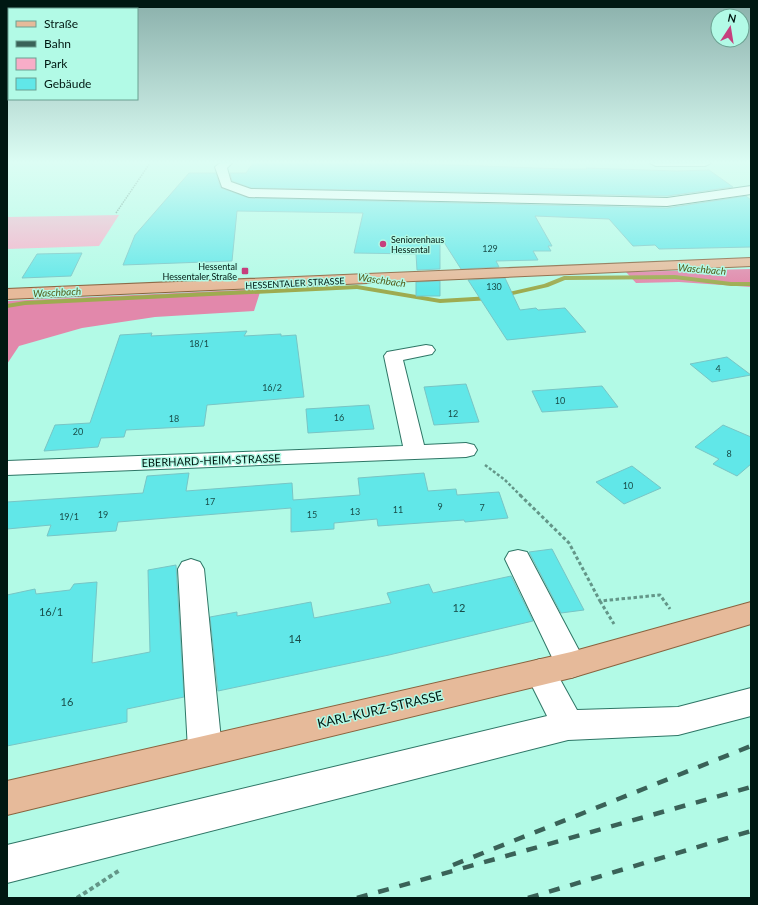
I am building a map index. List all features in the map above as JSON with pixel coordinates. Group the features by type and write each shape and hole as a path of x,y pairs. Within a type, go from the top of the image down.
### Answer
{"main road":[{"name":"HESSENTALER STRASSE","path":"7,294 751,262"},
{"name":"KARL-KURZ-STRASSE","path":"7,798 205,750 571,665 751,613"}],"street":[{"path":"415,452 393,356 426,350"},
{"name":"EBERHARD-HEIM-STRASSE","path":"7,468 466,450"},
{"path":"518,559 571,665"},
{"path":"191,570 205,750"},
{"path":"540,672 568,725"},
{"path":"7,864 568,725 678,721 751,702"}],"path":[{"path":"116,213 121,205"},
{"path":"466,450 504,480 569,543 600,601 660,595 687,632"}],"green space":[{"path":"119,215 99,246 7,249 7,217"}],"shaded area":[{"path":"751,269 751,287 679,282 636,283 626,272"},
{"path":"261,289 254,311 155,317 82,328 19,346 7,364 7,301"}],"building":[{"path":"161,205 551,205 667,208 685,205 751,205 751,247 659,249 655,245 633,246 609,219 535,216 552,246 548,246 551,251 533,251 538,260 496,261 499,267 461,269 440,236 440,269 417,270 416,254 354,253 363,213 237,211 232,261 123,265 135,235"},
{"path":"82,253 71,276 22,278 37,254"},
{"path":"505,278 520,310 536,308 538,310 565,308 586,332 507,340 468,280"},
{"path":"440,281 440,296 416,296 416,282"},
{"path":"247,331 244,336 281,334 281,336 296,335 304,397 207,405 204,426 126,430 124,437 101,438 98,447 44,451 55,425 90,423 120,335 152,333 151,336"},
{"path":"727,357 751,375 712,382 690,364"},
{"path":"466,384 479,422 434,425 424,387"},
{"path":"602,386 618,407 542,412 532,391"},
{"path":"369,405 374,429 308,433 306,409"},
{"path":"723,425 751,437 751,464 737,476 713,464 719,459 695,447"},
{"path":"632,466 661,488 624,504 596,482"},
{"path":"189,473 186,491 292,483 293,500 360,495 358,478 424,473 428,491 456,489 457,495 499,492 508,518 465,522 464,520 378,526 377,519 334,523 334,529 291,532 291,508 118,522 116,531 47,536 51,525 7,529 7,502 143,493 147,476"},
{"path":"552,549 584,610 561,613 529,552"},
{"path":"176,565 184,697 127,709 127,722 7,746 7,595 35,589 36,594 70,590 74,584 97,582 92,663 150,652 148,570"},
{"path":"511,576 533,621 389,655 218,691 210,617 237,612 237,616 311,602 314,618 391,603 387,593 429,584 433,593"}],"waterway":[{"name":"Waschbach","path":"7,306 25,303 357,287 440,301 491,298 546,286 564,278 675,277 731,284 751,284"}],"railway":[{"path":"453,865 751,746"},
{"path":"357,898 751,787"},
{"path":"528,898 751,831"}],"place":[{"name":"Seniorenhaus Hessental","path":"383,244"},
{"name":"Hessental Hessentaler Straße","path":"245,271"}]}
